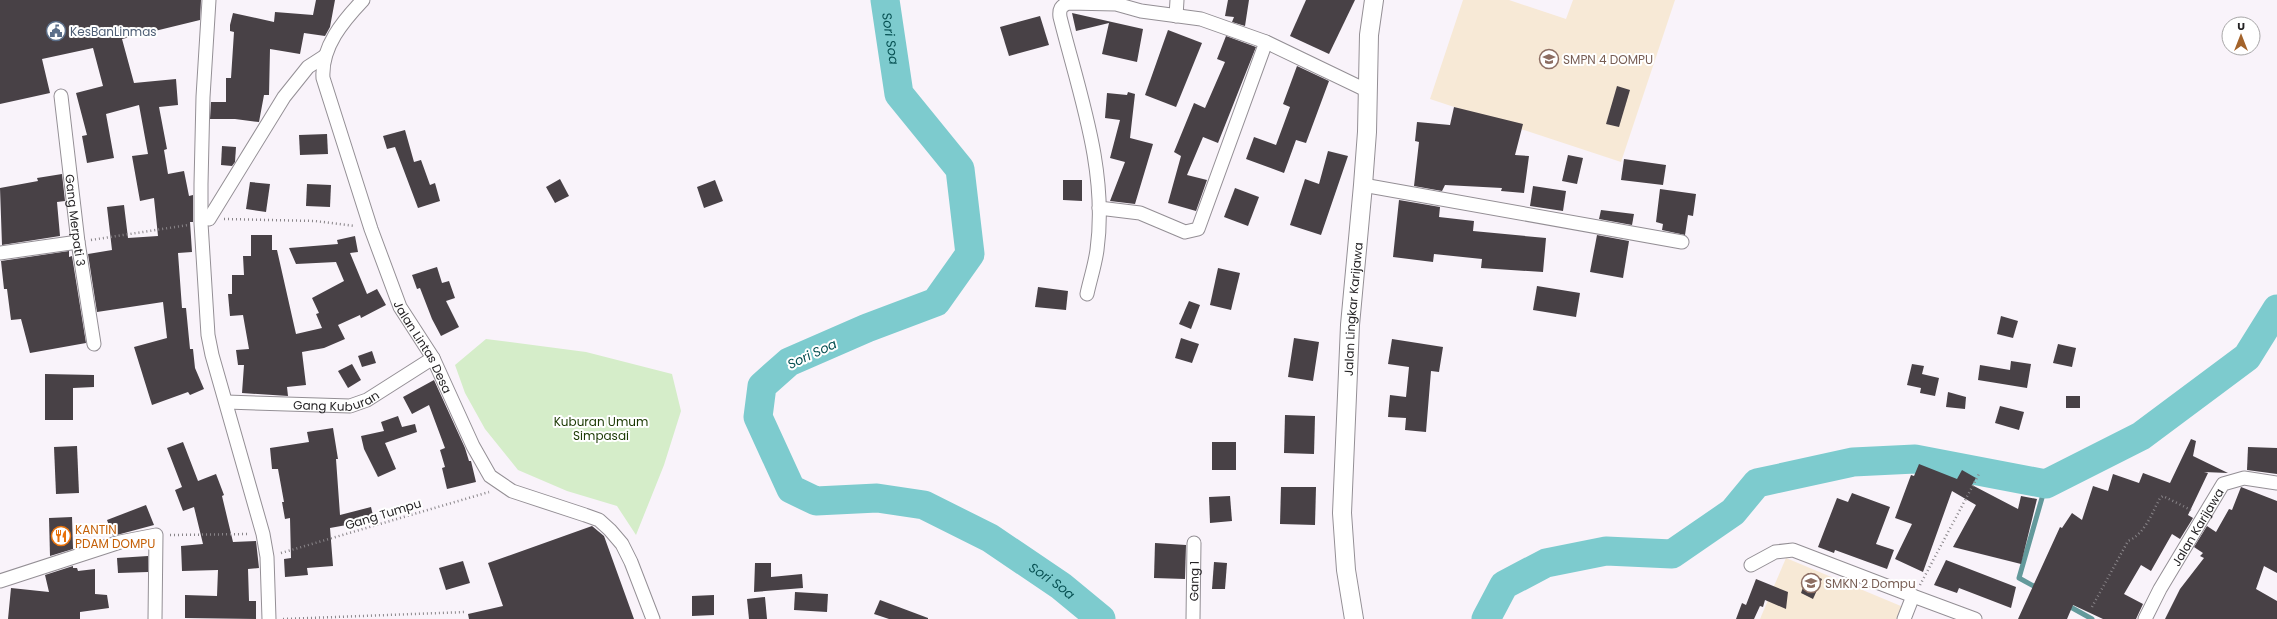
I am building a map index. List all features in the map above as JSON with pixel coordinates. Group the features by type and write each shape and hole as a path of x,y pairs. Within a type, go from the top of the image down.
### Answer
{"main road":[{"name":"Jalan Lingkar Karijawa","path":"1354,619 1346,570 1342,513 1350,325 1363,186 1368,91 1369,35 1374,0"}],"street":[{"path":"209,0 203,97 208,335 212,355 263,534 267,558 269,619"},
{"name":"Jalan Lintas Desa","path":"363,0 345,21 325,56 323,68 326,89 371,229 400,307 433,358 482,463 490,476 504,487 524,496 598,520 610,530 622,544 631,562 653,619"},
{"path":"1176,16 1177,0"},
{"path":"1087,294 1097,250 1099,208 1098,172 1093,143 1059,10 1062,6 1068,3 1100,2 1201,19 1266,42 1368,91"},
{"path":"1099,208 1140,213 1185,232 1198,229 1266,42"},
{"path":"205,221 284,96 308,67 325,56"},
{"name":"Gang Merpati 3","path":"61,96 78,242 94,344"},
{"path":"1363,186 1682,242"},
{"path":"0,254 78,242"},
{"name":"Gang Kuburan","path":"226,402 350,406 367,400 433,358"},
{"name":"Jalan Karijawa","path":"2145,619 2160,589 2223,484 2229,481 2244,478 2277,483"},
{"path":"0,581 120,542 156,535 155,619"},
{"name":"Gang 1","path":"1193,619 1194,543"},
{"path":"1751,565 1775,552 1793,550 1975,619"},
{"path":"1904,619 1913,596"}],"path":[{"path":"78,242 205,221 315,221 371,229"},
{"path":"1913,596 1979,474"},
{"name":"Gang Tumpu","path":"267,558 504,487"},
{"path":"2092,607 2128,541 2135,538 2146,525 2160,498 2163,496 2204,516"},
{"path":"156,535 263,534"},
{"path":"276,619 466,612"}],"shaded area":[{"name":"SMPN 4 DOMPU","path":"1463,0 1509,0 1566,19 1573,0 1675,0 1621,162 1430,99"},
{"name":"SMKN 2 Dompu","path":"1786,558 1908,609 1904,619 1760,619"}],"green space":[{"name":"Kuburan Umum Simpasai","path":"486,339 586,352 672,374 681,411 664,465 636,535 617,506 567,491 518,470 485,429 465,393 455,365"}],"building":[{"path":"0,0 201,0 200,20 122,39 134,83 176,79 178,105 159,107 167,149 164,150 168,174 184,171 189,196 193,195 193,222 190,222 192,252 178,253 182,308 186,308 190,349 193,349 195,368 204,389 190,395 188,392 152,405 134,347 167,338 163,302 97,312 88,254 112,250 107,207 124,205 128,238 158,236 154,198 140,201 132,156 148,154 139,105 106,114 114,158 87,163 82,136 87,135 76,93 103,86 93,48 42,59 50,93 0,104"},
{"path":"316,0 335,0 330,27 325,36 304,33 300,54 270,49 269,95 264,95 259,122 235,119 210,119 211,102 226,102 226,78 231,78 234,32 230,31 230,25 233,13 274,22 275,12 313,15"},
{"path":"1228,0 1249,0 1245,26 1232,22 1234,17 1225,16"},
{"path":"1306,0 1355,0 1329,54 1290,36"},
{"path":"1072,13 1143,29 1137,62 1102,54 1109,23 1076,31"},
{"path":"1040,16 1049,45 1009,56 1000,27"},
{"path":"1168,30 1202,43 1176,107 1145,95"},
{"path":"1226,36 1256,47 1218,143 1203,137 1187,175 1207,180 1196,211 1168,203 1181,156 1174,152 1194,103 1205,108 1225,62 1217,59"},
{"path":"1297,66 1329,81 1306,143 1296,140 1284,173 1246,159 1254,137 1276,145 1290,107 1283,104"},
{"path":"1617,86 1630,90 1619,127 1606,124"},
{"path":"1128,92 1135,94 1130,138 1153,144 1135,204 1110,201 1125,162 1110,158 1120,120 1105,118 1107,93 1127,95"},
{"path":"1454,107 1523,124 1515,155 1529,156 1524,193 1501,191 1502,188 1445,185 1442,191 1414,186 1419,142 1415,141 1417,122 1450,125"},
{"path":"405,130 414,162 421,160 430,185 435,183 440,201 418,208 395,147 387,149 383,136"},
{"path":"327,134 328,154 300,155 299,135"},
{"path":"222,146 236,147 235,162 232,166 221,165"},
{"path":"1328,151 1348,156 1321,235 1290,225 1305,179 1319,184"},
{"path":"1568,155 1583,158 1577,184 1562,181"},
{"path":"1624,159 1666,165 1663,185 1621,180"},
{"path":"62,174 65,201 57,202 60,236 2,245 0,188 38,181 37,178"},
{"path":"560,179 569,196 555,203 546,187"},
{"path":"715,180 723,201 704,208 697,187"},
{"path":"1063,180 1082,180 1082,201 1063,200"},
{"path":"250,182 270,184 266,212 246,209"},
{"path":"307,184 331,185 330,207 306,206"},
{"path":"1533,186 1566,191 1563,211 1530,206"},
{"path":"1235,188 1259,197 1248,226 1224,217"},
{"path":"1660,189 1696,194 1693,216 1688,215 1685,235 1662,230 1663,224 1656,222"},
{"path":"1399,200 1440,207 1439,217 1474,221 1473,231 1546,238 1543,272 1481,268 1482,259 1434,254 1433,262 1393,257"},
{"path":"1601,210 1634,214 1632,225 1599,219"},
{"path":"251,235 272,235 272,250 277,250 296,334 322,328 316,314 319,313 312,298 344,281 336,262 296,264 289,248 338,244 337,240 355,236 358,252 350,253 367,294 377,289 386,305 361,318 360,315 338,325 345,339 324,348 302,352 306,385 287,387 288,396 242,393 244,365 238,365 236,350 249,349 243,315 230,316 228,294 232,294 232,275 244,275 243,256 251,256"},
{"path":"1597,235 1629,241 1623,278 1590,272"},
{"path":"69,251 69,257 72,256 86,343 30,353 21,319 11,320 7,289 4,289 1,261"},
{"path":"437,267 442,283 449,281 455,298 446,301 459,327 441,336 432,319 420,288 417,289 412,275"},
{"path":"1218,268 1240,273 1231,310 1210,305"},
{"path":"1537,286 1580,293 1576,317 1533,310"},
{"path":"1038,287 1068,291 1066,310 1035,307"},
{"path":"1189,301 1200,305 1191,329 1179,324"},
{"path":"2001,316 2018,321 2013,338 1997,334"},
{"path":"1181,338 1199,344 1192,363 1175,358"},
{"path":"1294,338 1319,342 1313,381 1288,377"},
{"path":"1392,339 1443,347 1439,372 1431,371 1426,432 1405,430 1406,418 1388,417 1390,395 1406,397 1409,367 1388,364"},
{"path":"2058,344 2076,348 2072,367 2053,363"},
{"path":"372,351 376,363 362,367 358,356"},
{"path":"2011,361 2031,364 2027,388 1978,380 1980,365 2010,370"},
{"path":"352,364 361,380 348,388 338,371"},
{"path":"1912,364 1924,366 1922,374 1939,378 1935,396 1920,393 1921,388 1907,385"},
{"path":"45,374 94,375 94,387 73,388 73,420 45,420"},
{"path":"434,380 465,448 469,461 471,461 476,482 447,489 442,468 445,467 440,450 445,448 429,405 412,414 403,397"},
{"path":"1948,392 1966,397 1965,409 1946,407"},
{"path":"2066,396 2080,396 2080,408 2066,408"},
{"path":"2000,406 2024,412 2019,430 1995,423"},
{"path":"1285,415 1315,416 1314,454 1284,453"},
{"path":"398,416 402,427 415,424 417,432 385,443 396,469 378,477 364,449 361,436 384,431 381,422"},
{"path":"333,428 338,459 336,459 340,515 371,507 374,520 330,528 333,566 307,568 308,575 285,577 284,559 291,558 290,518 285,519 282,502 284,502 278,469 272,469 270,448 309,442 307,432"},
{"path":"2191,439 2196,441 2193,456 2228,473 2204,472 2208,473 2188,515 2193,518 2180,539 2172,534 2151,571 2141,565 2124,594 2143,604 2136,619 2103,619 2073,605 2067,619 2018,619 2060,527 2062,528 2072,513 2082,520 2093,486 2108,491 2113,474 2139,483 2143,473 2170,483"},
{"path":"183,442 198,481 216,474 224,495 222,496 233,542 256,541 259,568 248,569 249,601 256,601 256,619 185,618 185,595 217,596 218,570 182,571 181,546 203,544 194,507 183,511 175,490 182,487 167,448"},
{"path":"1212,442 1236,442 1236,470 1212,470"},
{"path":"77,446 79,493 56,494 54,447"},
{"path":"2248,447 2277,448 2277,474 2247,470"},
{"path":"1919,464 1957,479 1962,470 1976,478 1972,485 2018,509 2021,496 2037,499 2021,564 1953,547 1976,505 1952,491 1923,572 1895,559 1912,524 1895,518 1911,475 1914,476"},
{"path":"1281,487 1316,487 1315,525 1280,524"},
{"path":"2241,487 2277,501 2277,573 2264,566 2256,589 2277,601 2277,619 2165,619 2180,589 2204,558 2200,556 2203,553 2194,547 2207,526 2216,532 2229,509 2232,510"},
{"path":"1852,493 1890,507 1876,544 1894,550 1887,569 1835,550 1834,553 1818,547 1837,498 1848,502"},
{"path":"1230,496 1232,521 1210,523 1209,497"},
{"path":"146,505 154,525 113,536 107,520"},
{"name":"KANTIN PDAM DOMPU","path":"72,517 73,549 50,556 49,518"},
{"path":"592,526 604,536 634,619 469,619 468,614 503,606 488,563"},
{"path":"1155,543 1186,545 1185,579 1154,578"},
{"path":"148,556 148,572 118,573 117,558"},
{"path":"1946,560 2016,587 2011,608 1959,588 1957,593 1934,585"},
{"path":"463,561 470,583 446,590 439,568"},
{"path":"1214,562 1227,563 1225,589 1212,589"},
{"path":"755,563 771,563 771,577 802,574 803,588 754,592"},
{"path":"73,566 73,568 77,568 78,571 95,569 95,594 107,595 109,608 80,612 80,619 8,619 11,588 49,592 45,575"},
{"path":"1808,573 1822,579 1813,599 1801,593"},
{"path":"1756,579 1788,592 1786,609 1765,600 1763,607 1760,606 1754,619 1736,619 1742,603 1746,605"},
{"path":"795,592 828,594 827,612 794,610"},
{"path":"714,595 714,615 692,616 692,596"},
{"path":"765,597 767,619 749,619 747,599"},
{"path":"880,600 928,619 889,619 874,614"}],"waterway":[{"name":"Sori Soa","path":"885,0 899,94 960,169 970,254 936,302 867,328 789,362 762,386 758,417 791,489 816,501 877,498 924,505 990,538 1061,586 1101,619"},
{"path":"1486,619 1504,585 1546,563 1606,551 1672,554 1733,512 1757,483 1853,462 1915,459 2046,484 2141,436 2247,357 2277,309"},
{"path":"2039,589 2019,578 2046,484"},
{"path":"2067,605 2092,619"}],"place":[{"name":"KesBanLinmas","path":"56,31"},
{"name":"SMPN 4 DOMPU","path":"1549,59"},
{"name":"KANTIN PDAM DOMPU","path":"61,536"},
{"name":"SMKN 2 Dompu","path":"1811,583"}]}
